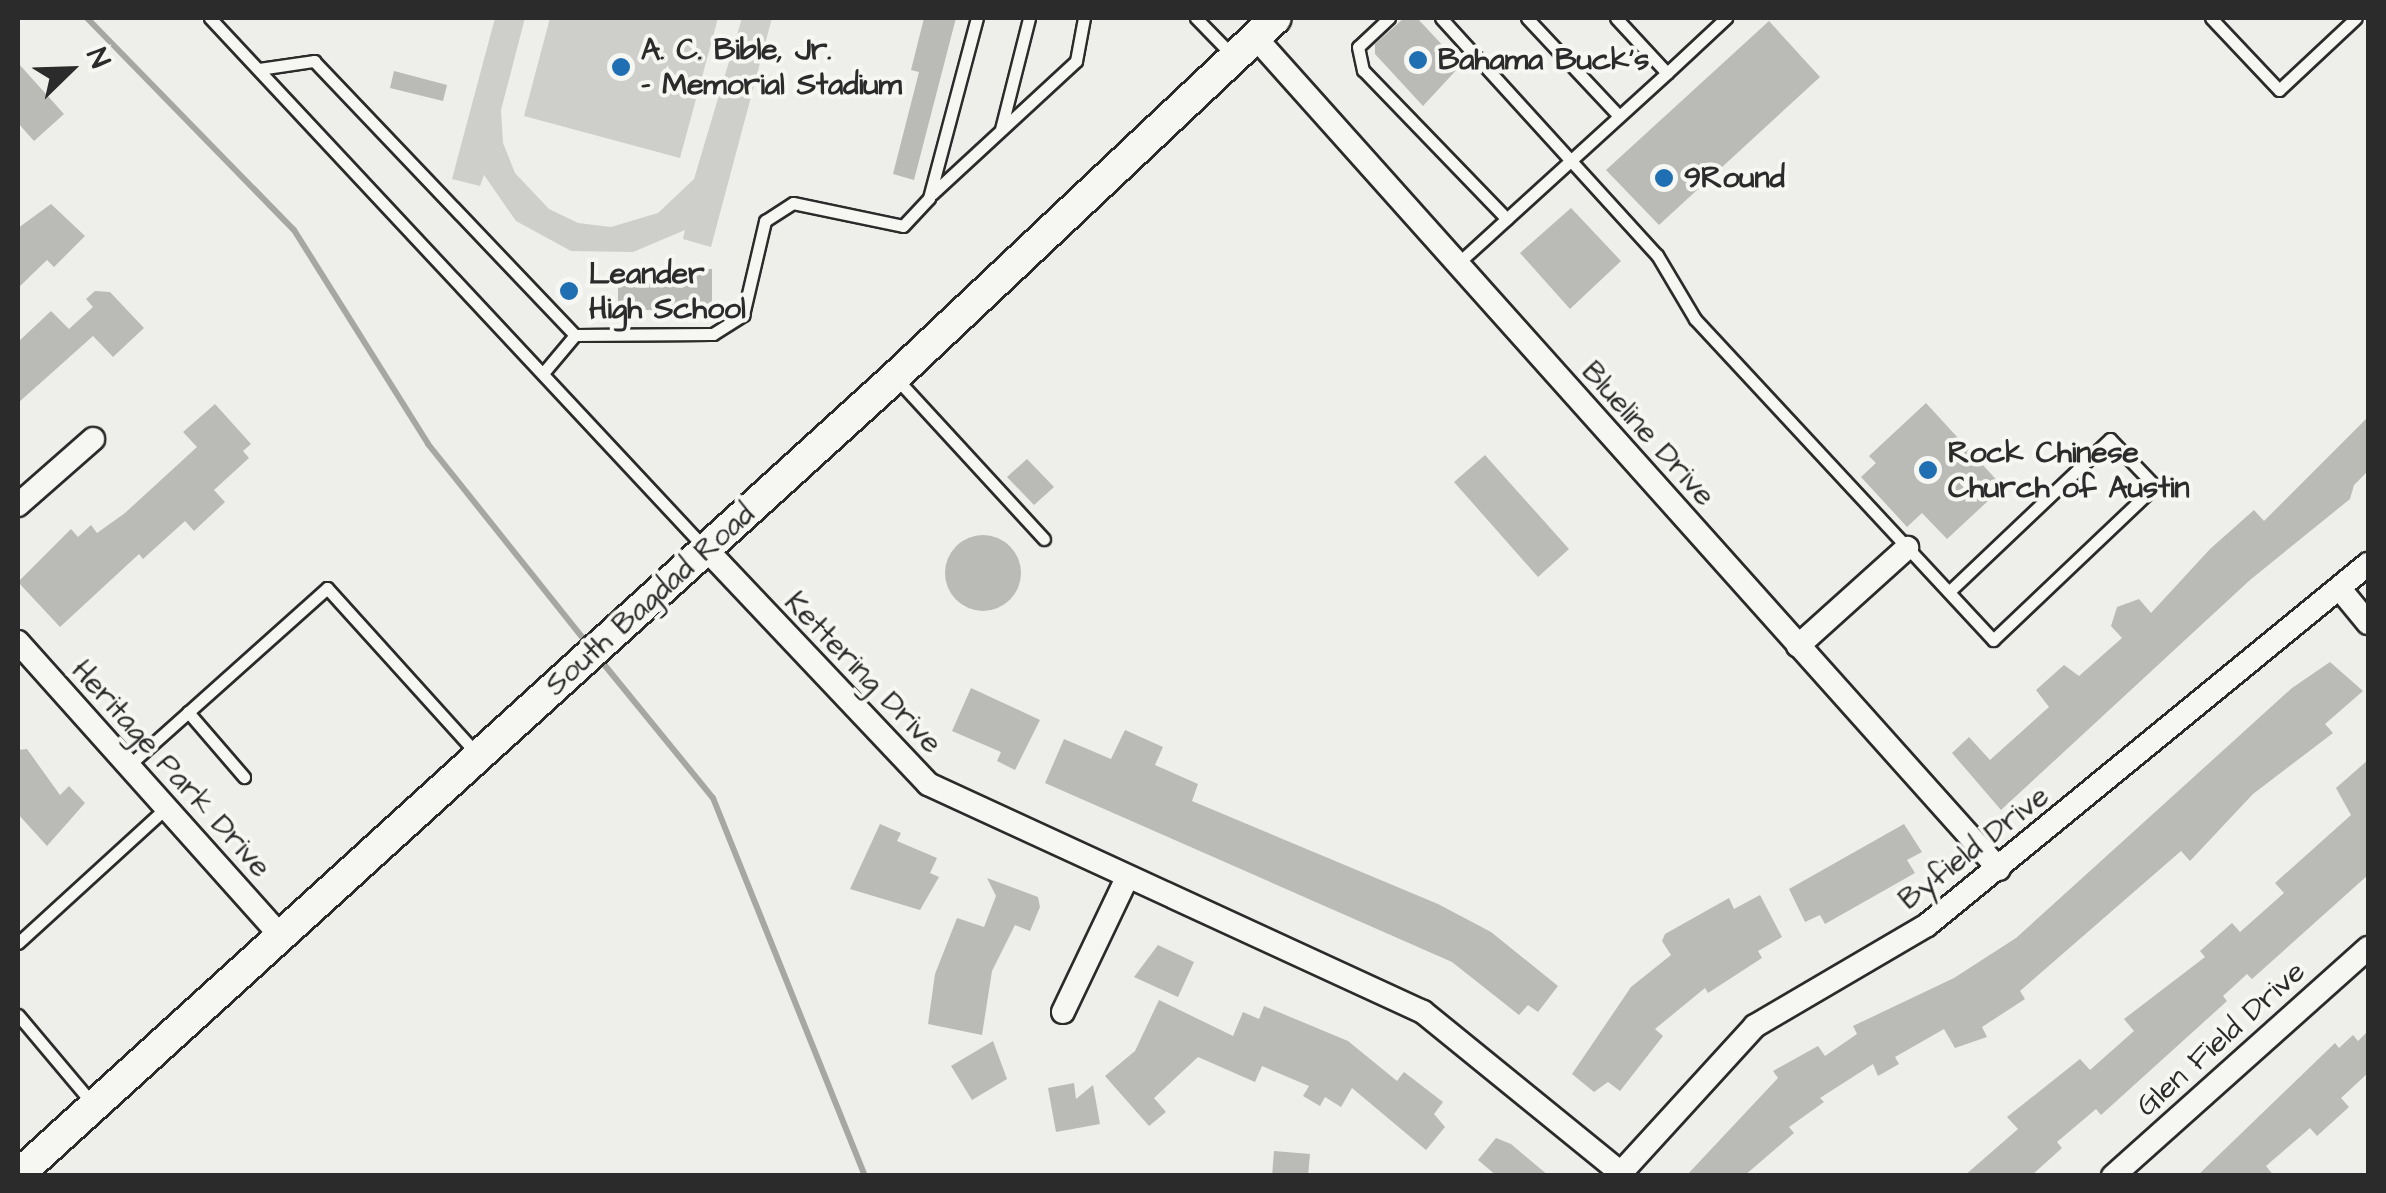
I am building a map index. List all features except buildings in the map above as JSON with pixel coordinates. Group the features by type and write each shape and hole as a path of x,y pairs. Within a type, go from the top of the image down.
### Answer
{"main road":[{"name":"South Bagdad Road","path":"18,1175 895,377 1255,37"}],"street":[{"name":"Blueline Drive","path":"1255,37 2000,870"},
{"path":"18,504 93,440"},
{"path":"1798,646 1907,548"},
{"name":"Kettering Drive","path":"706,549 928,784 1126,880 1422,1012 1619,1174"},
{"name":"Byfield Drive","path":"1619,1174 1755,1026 1927,925 2000,870 2368,564"},
{"path":"2340,589 2368,624"},
{"name":"Heritage Park Drive","path":"18,642 281,936"},
{"path":"1063,1012 1126,880"},
{"name":"Glen Field Drive","path":"2113,1176 2368,948"}],"lane":[{"name":"Kettering Drive","path":"210,18 706,549"},
{"path":"928,198 977,18"},
{"path":"1001,129 1029,18"},
{"path":"259,69 314,61 574,335 713,334 743,315 764,221 792,204 903,226 928,198 1076,61 1084,18"},
{"path":"1196,18 1255,37"},
{"path":"1389,18 1358,46 1363,70 1507,218"},
{"path":"1441,18 1657,255 1696,320 1993,640 2155,486 2110,439 1949,592"},
{"path":"1527,18 1619,116"},
{"path":"1616,18 1667,72"},
{"path":"1456,265 1726,18"},
{"path":"2211,18 2278,90 2356,18"},
{"path":"544,372 574,335"},
{"path":"895,377 1044,539"},
{"path":"128,766 327,588 478,756"},
{"path":"188,712 244,777"},
{"path":"18,942 166,808"},
{"path":"18,1014 94,1106"}],"shaded area":[{"name":"A. C. Bible, Jr. - Memorial Stadium","path":"495,18 525,18 501,110 503,143 515,173 549,209 578,223 611,227 658,213 694,179 742,18 772,18 711,247 683,239 685,230 633,252 571,251 516,221 484,175 480,186 452,179"},
{"name":"A. C. Bible, Jr. - Memorial Stadium","path":"550,18 718,18 680,158 524,116"}],"waterway":[{"path":"87,18 294,230 428,444 587,643"},
{"path":"598,657 713,798 865,1176"}],"place":[{"name":"Bahama Buck's","path":"1418,60"},
{"name":"A. C. Bible, Jr. - Memorial Stadium","path":"621,67"},
{"name":"9Round","path":"1664,178"},
{"name":"Leander High School","path":"569,291"},
{"name":"Rock Chinese Church of Austin","path":"1928,470"}]}
